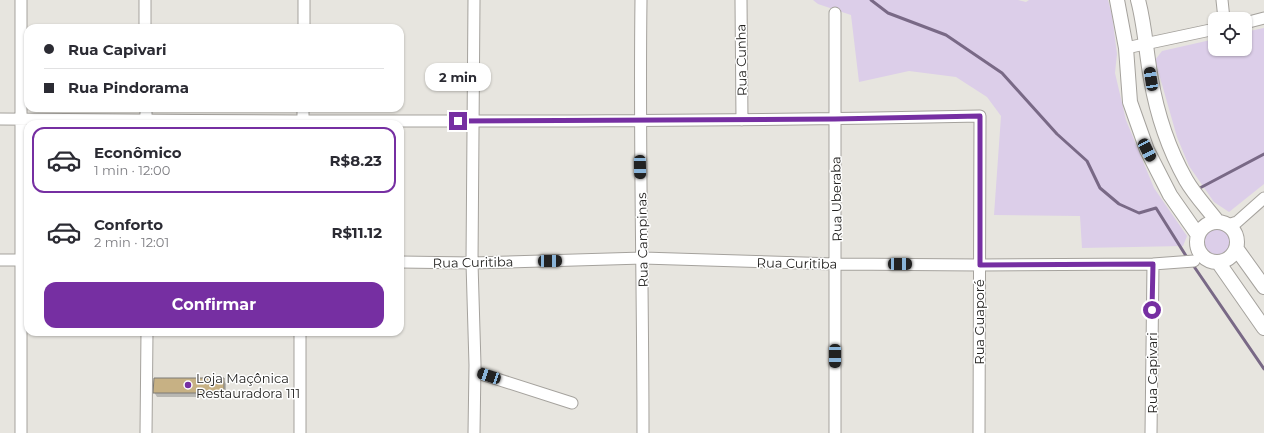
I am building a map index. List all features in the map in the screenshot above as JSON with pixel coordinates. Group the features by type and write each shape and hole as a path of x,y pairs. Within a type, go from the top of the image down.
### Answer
{"main road":[{"path":"1117,0 1126,48 1130,102 1147,150 1170,195 1198,235 1204,258 1264,328"},
{"path":"1138,0 1145,32 1145,45 1158,112 1170,147 1186,181 1229,225 1237,239 1236,248 1229,258 1204,258"},
{"path":"1198,235 1205,225 1229,225"},
{"path":"1236,248 1264,287"}],"street":[{"path":"21,0 21,119 24,225"},
{"path":"145,0 146,24"},
{"path":"304,0 304,24"},
{"path":"474,0 472,263 475,372 474,433"},
{"name":"Rua Campinas","path":"641,0 639,121 643,258 643,433"},
{"name":"Rua Cunha","path":"741,0 742,120"},
{"path":"1222,0 1223,12"},
{"name":"Rua Uberaba","path":"835,14 835,433"},
{"path":"1252,21 1264,18"},
{"path":"1126,48 1208,31"},
{"name":"Rua Guaporé","path":"835,119 980,116 979,433"},
{"path":"0,119 63,120"},
{"path":"404,122 835,119"},
{"path":"1229,225 1264,198"},
{"name":"Rua Curitiba","path":"404,262 472,263 643,258 836,264 980,265 1153,264 1204,258"},
{"path":"0,260 24,260"},
{"name":"Rua Capivari","path":"1151,433 1153,264"},
{"path":"21,433 24,303"},
{"path":"146,433 147,336"},
{"path":"300,336 300,433"},
{"path":"475,372 572,403"}],"shaded area":[{"path":"813,0 1018,0 1026,2 1029,0 1108,0 1112,15 1117,54 1115,73 1126,120 1154,188 1187,236 1183,246 1082,248 1080,216 994,215 1001,116 987,97 956,77 909,71 859,82 851,15 818,4"},
{"path":"1264,28 1264,184 1229,212 1214,202 1189,166 1177,137 1155,60 1162,51 1208,41 1208,56 1252,56 1252,31"},
{"path":"1216,226 1227,231 1232,242 1227,253 1216,258 1205,253 1200,242 1205,231"}],"building":[{"name":"Loja Maçônica Restauradora 111","path":"154,378 224,378 224,393 153,393"}],"waterway":[{"path":"871,0 888,13 946,35 1002,73 1057,134 1087,161 1100,188 1119,204 1139,213 1156,208 1188,259"},
{"path":"1198,189 1264,154"},
{"path":"1193,265 1264,369"}],"place":[{"name":"Loja Maçônica Restauradora 111","path":"188,385"}],"route":[{"path":"458,121 639,121 980,116 980,265 1153,264 1152,310"}]}
